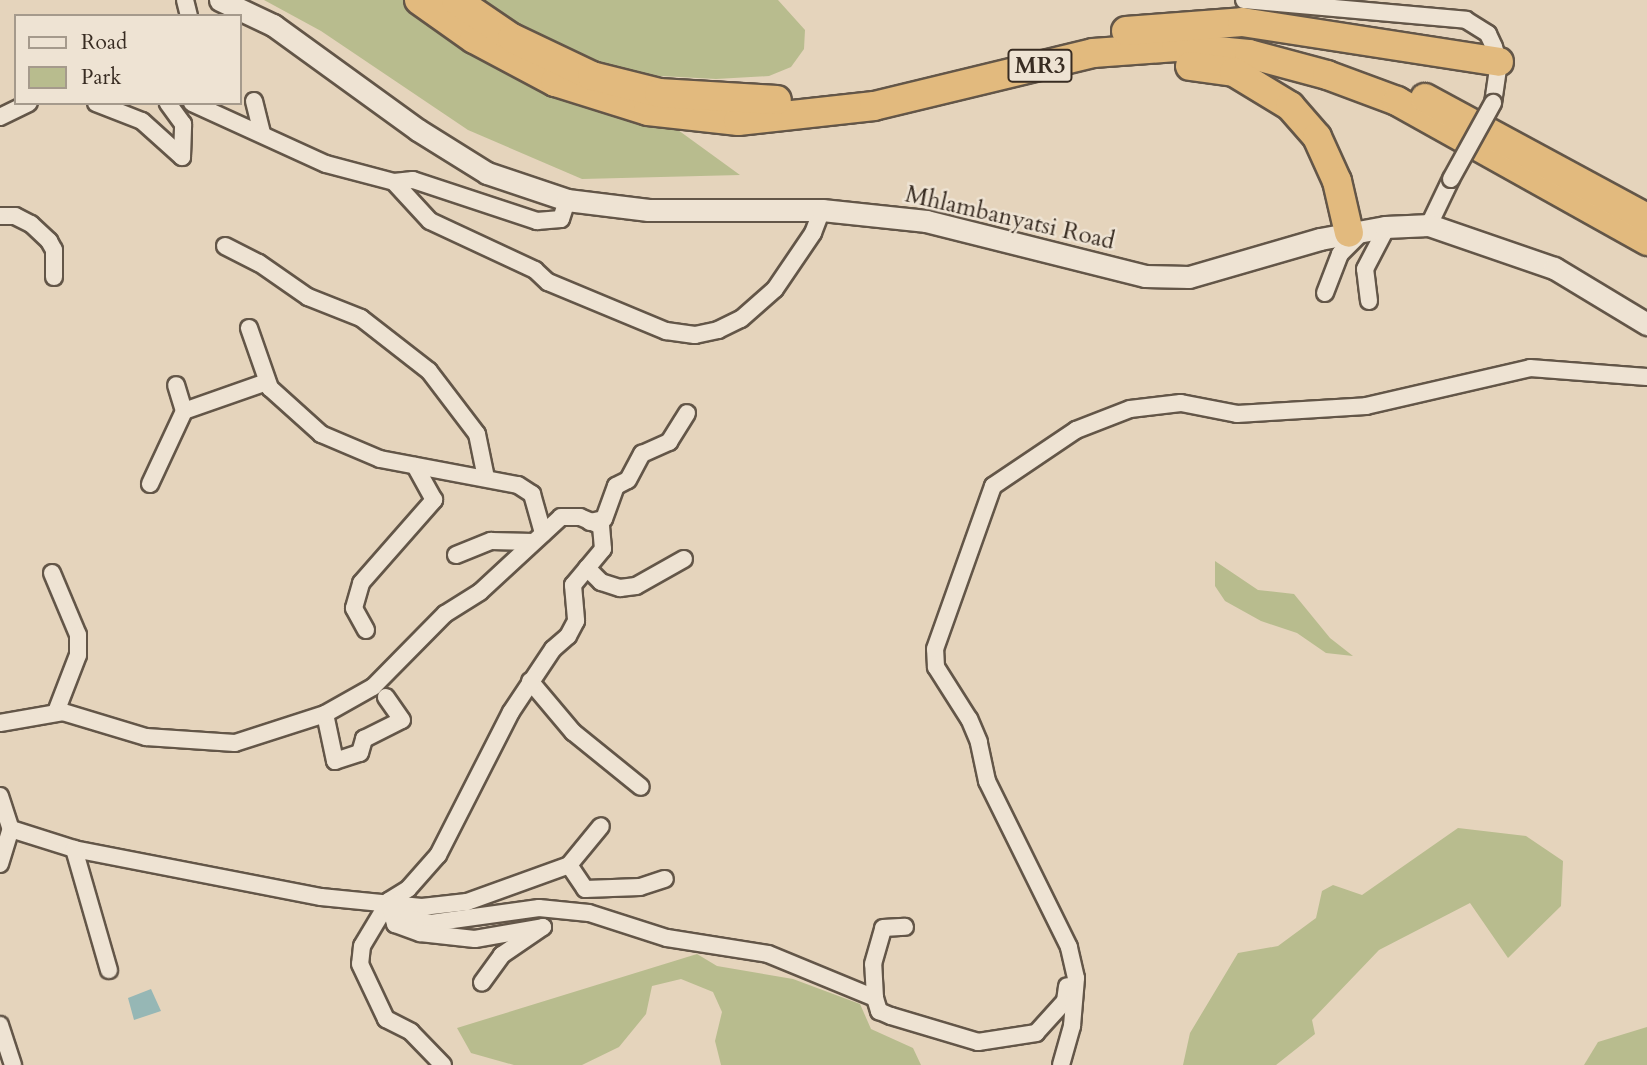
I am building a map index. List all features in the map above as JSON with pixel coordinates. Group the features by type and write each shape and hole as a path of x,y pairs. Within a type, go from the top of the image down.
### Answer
{"highway":[{"name":"MR3","path":"419,0 474,39 555,82 648,111 738,121 874,106 1093,54 1176,47 1249,54 1327,75 1397,101 1647,241"},
{"name":"MR3","path":"456,0 512,38 592,76 659,93 744,101 814,98 896,86 1126,31 1258,37 1354,65 1477,122 1647,218"},
{"path":"1126,31 1242,22 1499,62"},
{"path":"963,85 1123,66 1234,72 1290,106 1317,137 1338,181 1356,232"}],"main road":[{"name":"Mhlambanyatsi Road","path":"220,0 273,25 418,130 487,173 568,200 648,210 822,210 926,221 1145,276 1189,277 1356,232 1429,225 1554,268 1647,324"}],"street":[{"path":"1244,0 1347,3 1466,20 1488,34 1499,62 1493,103 1429,225"},
{"path":"254,101 262,132"},
{"path":"0,117 25,105"},
{"path":"101,105 142,121 182,157 183,124 169,105"},
{"path":"197,105 262,132 326,164 394,182 413,180 537,221 561,219 568,200"},
{"path":"394,182 430,221 536,270 548,282 666,331 695,335 718,330 741,319 775,289 813,233 822,210"},
{"path":"0,216 15,216 31,224 48,241 54,250 54,277"},
{"path":"1369,300 1366,269 1387,227"},
{"path":"1325,293 1340,254 1356,232"},
{"path":"225,246 260,263 308,298 360,318 429,371 477,434 486,478"},
{"path":"249,328 267,382 321,434 380,458 517,485 532,494 538,537"},
{"path":"1060,1065 1072,1026 1076,978 1071,956 1060,922 987,781 979,742 969,719 936,667 935,649 993,486 1076,430 1130,409 1181,403 1237,414 1357,407 1530,368 1647,377"},
{"path":"184,411 267,382"},
{"path":"149,484 184,411 176,385"},
{"path":"590,522 604,519 616,486 628,480 642,454 669,442 687,413"},
{"path":"366,630 354,608 361,583 434,500 415,466"},
{"path":"0,723 56,712 146,737 235,743 325,714 373,687 444,614 480,592 561,517 601,526 603,549 573,585 576,621 530,681 438,855 408,889 389,901 362,946 360,964 386,1019 411,1032 443,1065"},
{"path":"456,555 491,541 538,537"},
{"path":"587,568 600,582 620,588 636,586 684,559"},
{"path":"52,573 78,635 73,674 56,712"},
{"path":"530,681 573,732 642,787"},
{"path":"325,714 335,761 360,753 363,739 402,720 386,697"},
{"path":"0,796 11,829 0,864"},
{"path":"11,829 74,849 321,897 365,904 389,901 439,908 467,902 569,865 601,826"},
{"path":"74,849 109,970"},
{"path":"569,865 585,889 640,887 665,879"},
{"path":"389,901 390,915 396,924 420,933 475,939 543,926 502,955 482,982"},
{"path":"389,901 408,918 431,923 539,908 589,913 667,938 768,954 875,998"},
{"path":"905,927 883,928 873,964 875,998 879,1011 978,1042 1036,1032 1065,1001"},
{"path":"1060,1065 1056,1044 1065,1024 1071,956"},
{"path":"0,1025 13,1065"}],"green space":[{"path":"264,0 778,0 805,30 804,49 791,67 769,76 716,79 623,74 554,40 740,175 582,179 468,130 321,31"},
{"path":"1215,561 1258,590 1294,594 1330,638 1353,656 1326,653 1297,633 1261,621 1225,601 1215,586"},
{"path":"1458,828 1526,836 1563,861 1561,906 1508,958 1470,903 1379,950 1312,1020 1315,1034 1276,1065 1183,1065 1190,1033 1238,953 1278,946 1316,918 1322,891 1333,885 1362,895"},
{"path":"697,954 717,966 793,979 860,1004 871,1029 913,1048 921,1065 721,1065 715,1041 722,1012 713,992 681,979 652,986 646,1014 619,1047 582,1065 514,1065 471,1053 457,1028"},
{"path":"1647,1027 1647,1065 1584,1065 1598,1042"}],"water":[{"path":"151,989 161,1011 134,1020 128,998"}]}
